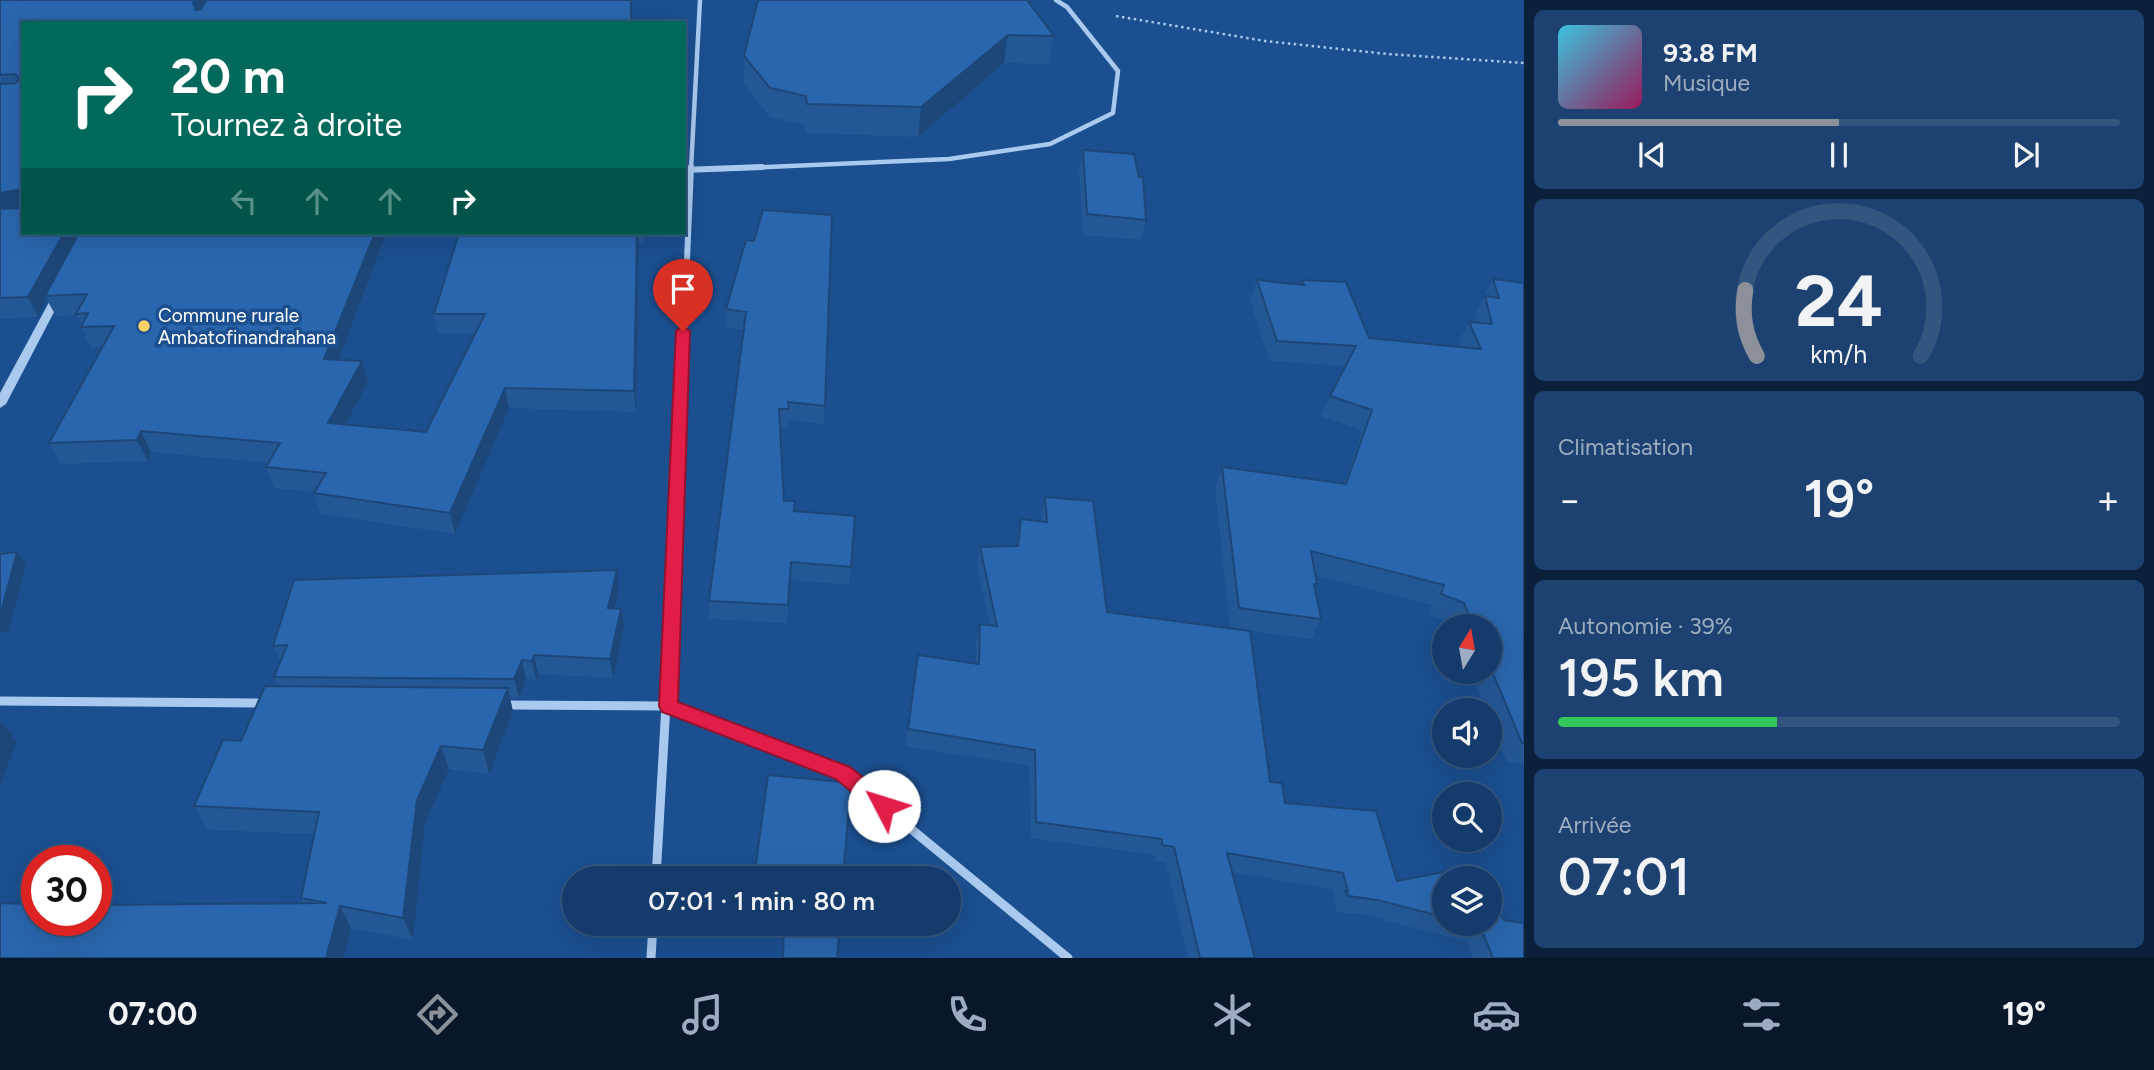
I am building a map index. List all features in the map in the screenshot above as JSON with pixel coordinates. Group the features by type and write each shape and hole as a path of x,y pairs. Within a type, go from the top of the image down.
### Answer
{"street":[{"path":"686,200 700,0"},
{"path":"687,170 949,159 1050,144 1113,113 1118,71 1067,7 1056,0"},
{"path":"657,866 669,706 685,235"},
{"path":"0,404 66,282"},
{"path":"0,701 279,703"},
{"path":"488,705 669,706 843,773 1068,958"},
{"path":"651,958 652,936"}],"path":[{"path":"1067,7 1265,41 1387,54 1524,63"}],"building":[{"path":"0,0 195,0 193,3 196,10 201,9 206,0 631,0 631,21 21,21 21,189 0,193 0,84 16,83 20,79 15,74 0,75"},
{"path":"758,0 1027,0 1054,36 1008,35 921,107 807,104 806,96 770,88 744,56"},
{"path":"1083,150 1134,154 1139,177 1143,177 1146,220 1087,214"},
{"path":"21,208 21,235 63,235 28,297 0,298 0,209"},
{"path":"763,210 832,215 825,406 788,402 789,409 779,409 784,501 795,501 794,511 855,516 851,567 791,562 788,605 709,601 746,312 726,309 746,240 754,241"},
{"path":"78,235 374,235 324,359 362,361 328,423 426,432 485,314 434,314 458,235 637,235 634,391 505,388 450,513 314,493 326,473 266,467 280,443 141,431 137,440 49,443 114,326 81,327 88,313 76,314 87,294 45,296"},
{"path":"1493,279 1524,283 1524,743 1497,684 1502,684 1502,614 1469,614 1464,603 1441,594 1444,585 1311,551 1321,619 1239,608 1222,467 1346,484 1372,410 1330,396 1356,346 1277,341 1257,280 1304,285 1302,280 1346,282 1369,338 1481,349 1469,322 1492,324 1485,296 1499,298"},
{"path":"1045,497 1093,501 1107,612 1250,631 1270,782 1282,783 1285,803 1376,811 1397,881 1432,874 1432,914 1349,896 1345,891 1348,891 1343,873 1227,853 1255,958 1200,958 1174,847 1162,845 1162,839 1036,822 1035,750 908,729 918,655 979,664 980,624 997,626 980,547 1018,546 1021,519 1047,522"},
{"path":"17,552 0,616 0,554"},
{"path":"617,570 608,608 621,609 610,659 534,655 532,661 522,660 514,679 274,677 287,645 273,646 294,580"},
{"path":"265,686 508,688 483,750 441,746 417,800 403,918 340,906 326,958 0,958 0,903 21,904 21,936 112,936 112,905 327,903 301,898 319,812 194,806 223,740 241,741"},
{"path":"768,775 851,783 844,866 756,866"},
{"path":"1502,917 1504,920 1524,923 1524,958 1493,958 1484,936 1502,936"},
{"path":"784,936 839,936 837,958 783,958"}],"place":[{"name":"Commune rurale Ambatofinandrahana","path":"144,326"}],"route":[{"path":"683,331 669,706 843,773 884,806"}]}
